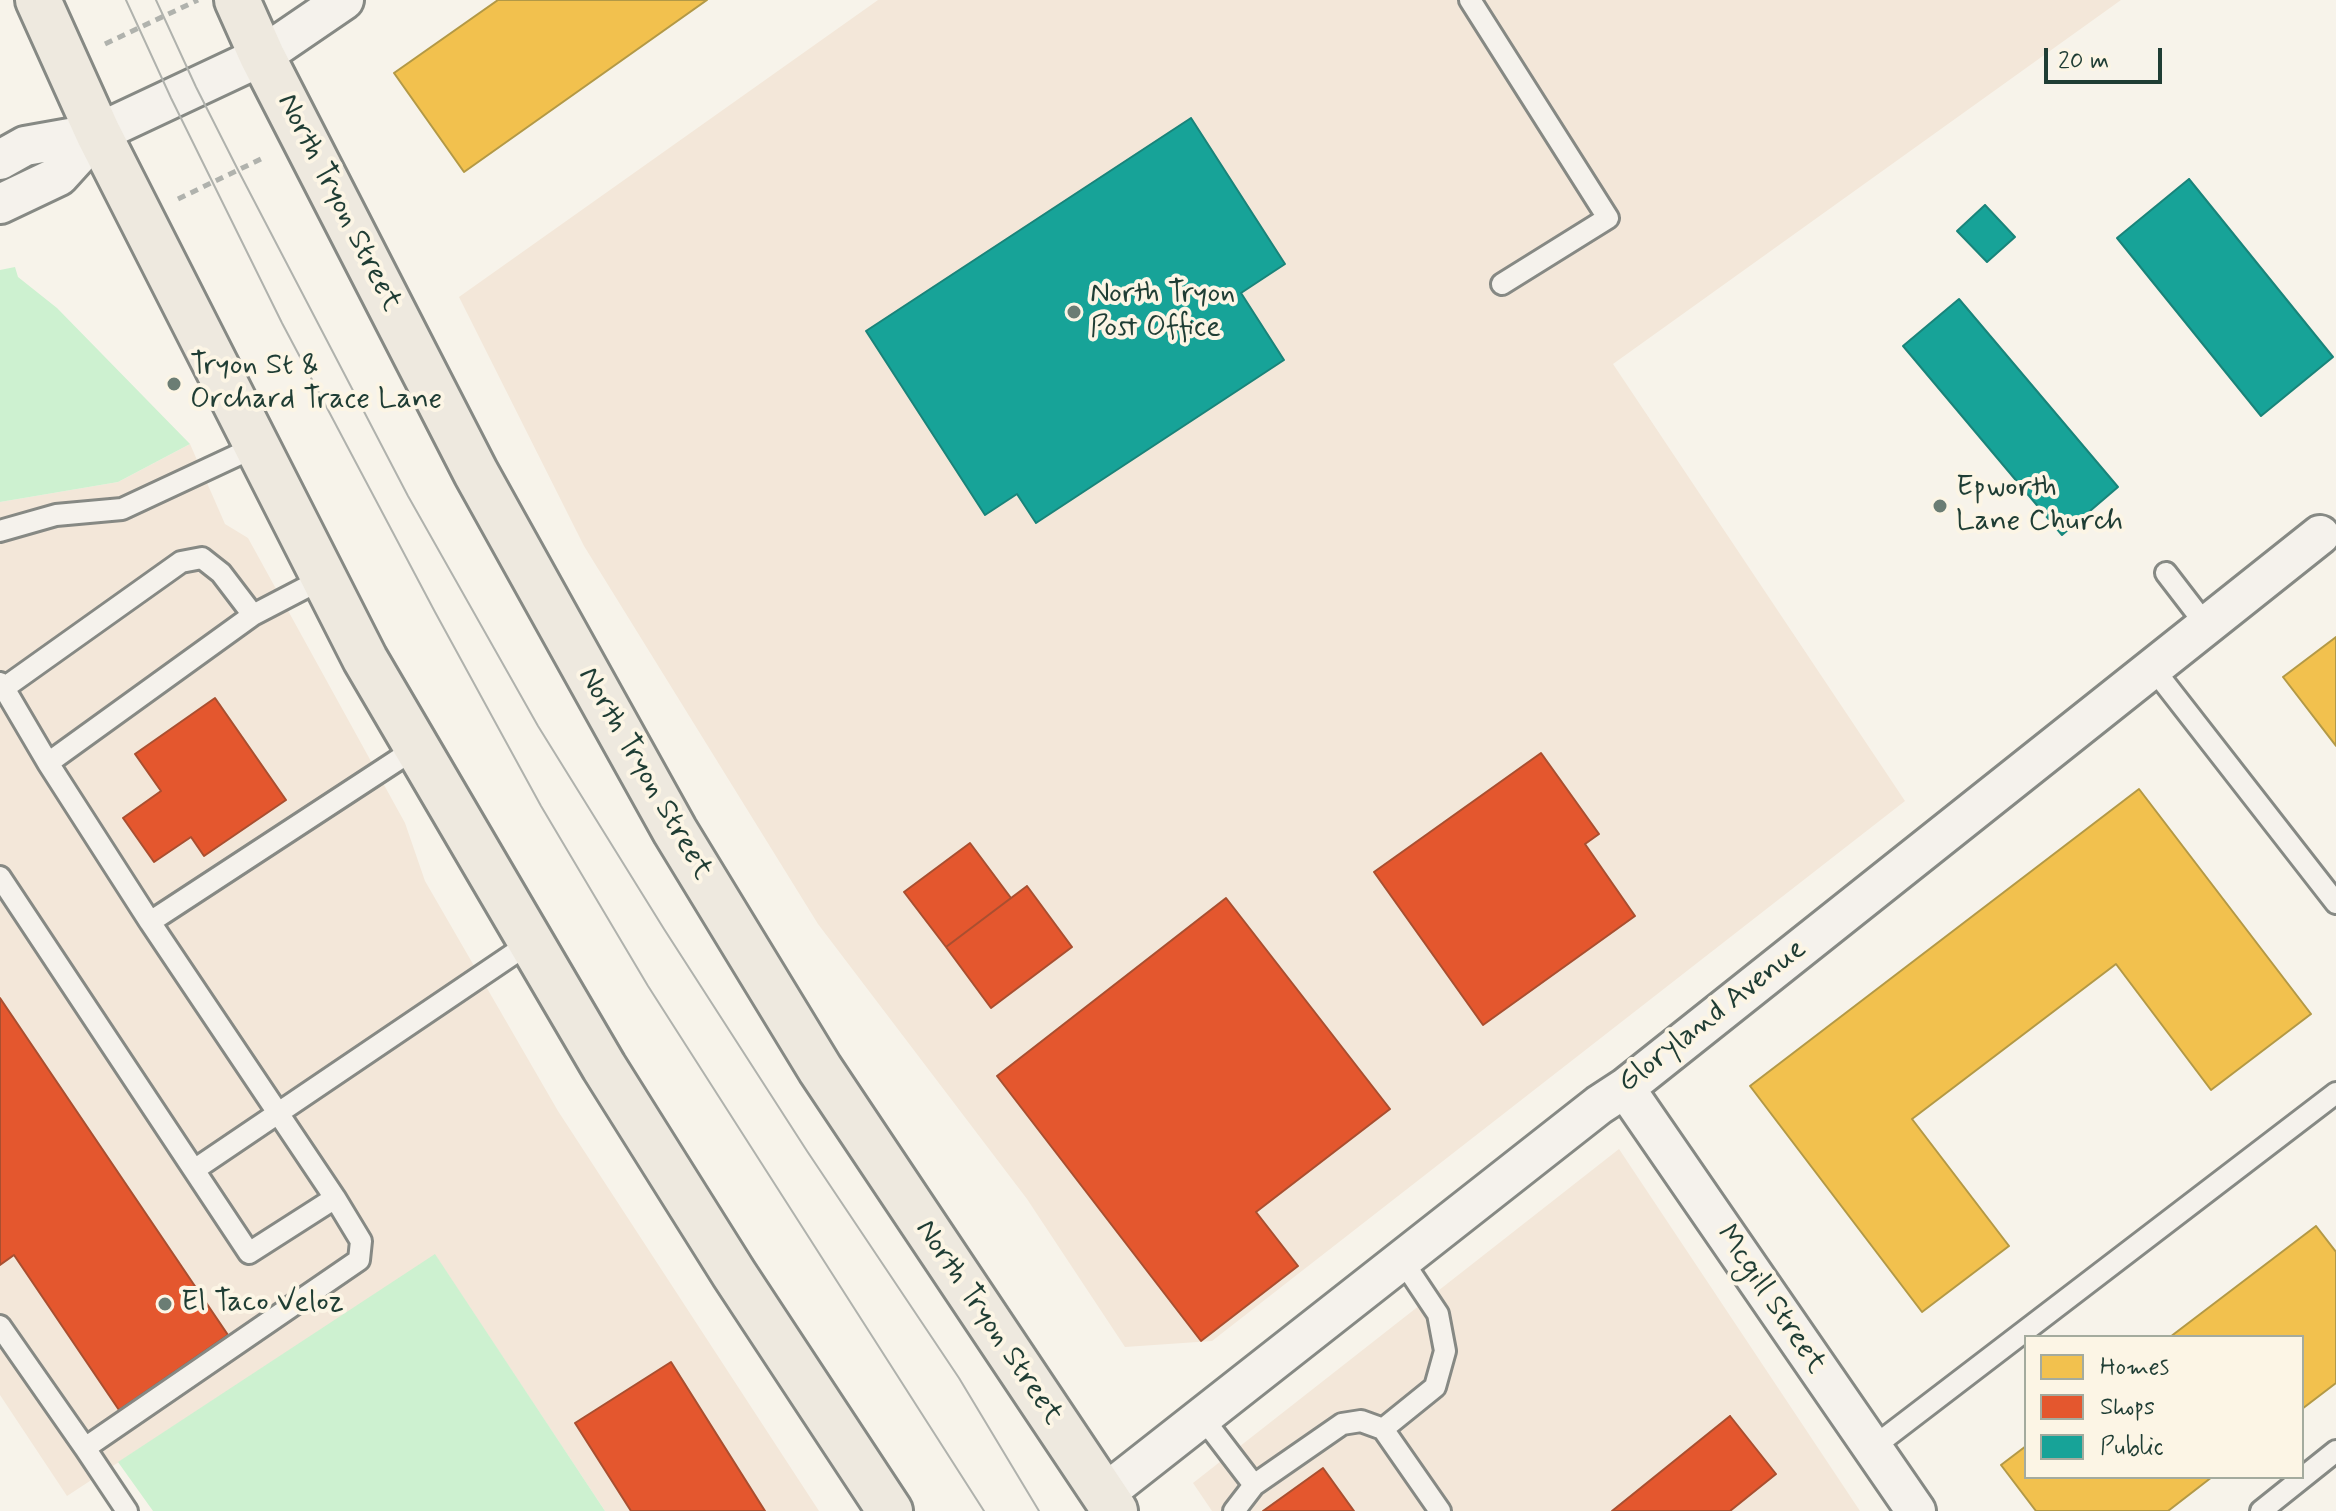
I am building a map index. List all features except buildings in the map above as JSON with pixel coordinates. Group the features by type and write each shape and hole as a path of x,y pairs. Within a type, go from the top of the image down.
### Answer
{"main road":[{"path":"38,0 98,133 365,659 604,1067 734,1274 890,1511"},
{"name":"North Tryon Street","path":"237,0 262,56 476,473 675,831 820,1069 1109,1503"}],"street":[{"path":"0,160 25,146 98,133 262,56 344,0"},
{"path":"0,204 59,176 98,133"},
{"name":"Gloryland Avenue","path":"1109,1503 1202,1417 1599,1105 1625,1088 2320,535"},
{"name":"Mcgill Street","path":"1625,1088 1916,1511"}],"lane":[{"path":"1470,0 1608,218 1502,284"},
{"path":"0,531 56,515 122,509 257,446"},
{"path":"85,1448 359,1260 361,1241 150,922 2,685 181,562 202,558 221,573 253,615"},
{"path":"2166,573 2206,625"},
{"path":"48,763 253,615 324,578"},
{"path":"2152,667 2336,903"},
{"path":"150,922 416,748"},
{"path":"0,877 249,1253 335,1198"},
{"path":"194,1170 531,942"},
{"path":"1872,1448 2334,1098"},
{"path":"1383,1429 1435,1387 1445,1351 1438,1314 1402,1260"},
{"path":"0,1326 127,1511"},
{"path":"1202,1417 1254,1485"},
{"path":"1234,1511 1254,1485 1342,1424 1361,1421 1383,1429 1440,1511"},
{"path":"2304,1477 2336,1451"},
{"path":"2261,1511 2301,1479"}],"path":[{"path":"105,44 198,0"},
{"path":"175,200 261,159"}],"shaded area":[{"path":"878,0 2121,0 1613,364 1905,801 1212,1341 1125,1347 1027,1199 818,924 584,546 459,297"},
{"path":"190,444 225,524 248,538 405,823 425,881 558,1111 819,1511 605,1511 435,1255 67,1496 0,1395 0,502 118,482"},
{"path":"1619,1149 1860,1511 1212,1511 1193,1483"}],"green space":[{"path":"15,267 18,277 57,308 190,444 118,482 0,502 0,270"},
{"path":"435,1254 605,1511 153,1511 118,1462"}],"tram line":[{"path":"126,0 282,323 541,806 648,986 984,1511"},
{"path":"156,0 238,170 408,496 538,726 807,1151 959,1378 1039,1511"}],"place":[{"name":"North Tryon Post Office","path":"1074,312"},
{"name":"Tryon St & Orchard Trace Lane","path":"174,384"},
{"name":"Epworth Lane Church","path":"1940,506"},
{"name":"El Taco Veloz","path":"165,1304"}]}
